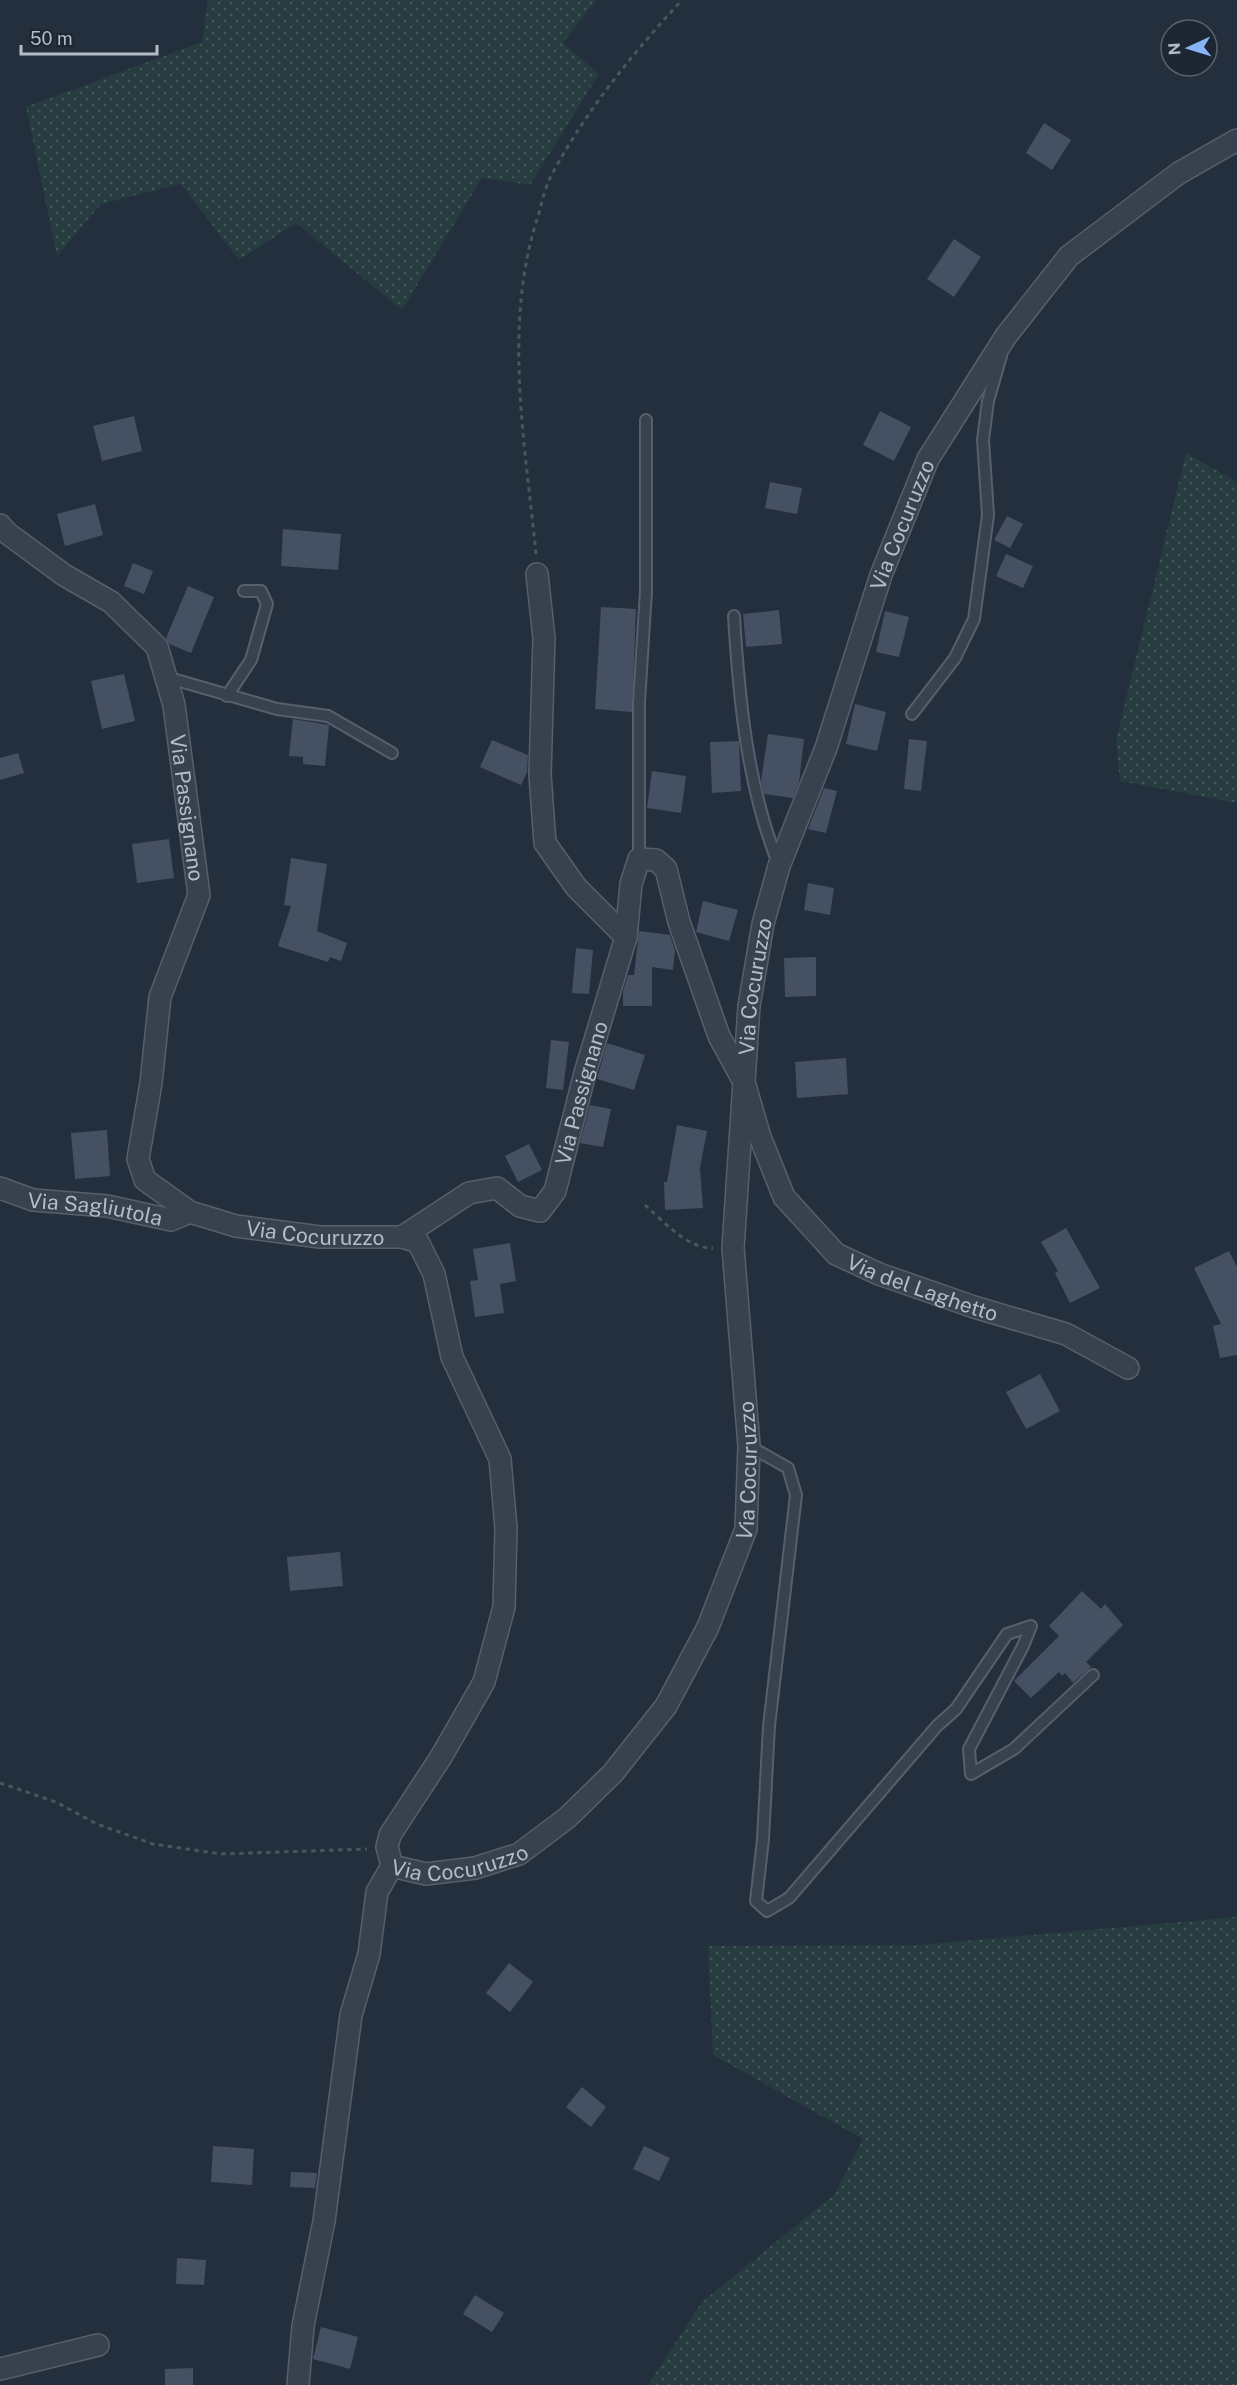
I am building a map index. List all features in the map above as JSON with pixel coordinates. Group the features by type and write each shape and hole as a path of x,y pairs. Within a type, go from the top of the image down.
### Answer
{"street":[{"name":"Via Cocuruzzo","path":"190,1212 236,1226 320,1237 402,1238 418,1242 434,1274 452,1357 500,1459 506,1528 504,1607 484,1682 441,1757 390,1835 389,1856 426,1875 475,1868 519,1854 567,1818 613,1773 666,1706 708,1627 746,1529 749,1446 733,1248 749,1006 763,924 779,866 826,748 882,575 928,459 1006,336 1069,256 1179,173 1237,140"},
{"name":"Via Passignano","path":"0,525 7,533 64,574 111,602 157,647 174,705 199,895 160,997 151,1083 138,1159 145,1180 190,1212"},
{"path":"537,574 544,638 540,775 545,843 576,887 626,937"},
{"path":"639,859 656,860 666,869 679,922 719,1035 744,1082"},
{"name":"Via Passignano","path":"402,1238 469,1192 497,1188 520,1206 540,1211 555,1191 585,1073 626,937 631,884 639,859"},
{"name":"Via del Laghetto","path":"744,1082 760,1137 784,1197 836,1254 890,1278 974,1307 1065,1334 1128,1368"},
{"name":"Via Sagliutola","path":"0,1188 33,1200 107,1206 171,1220 190,1212"},
{"path":"298,2385 303,2326 324,2221 351,2015 369,1954 377,1892 389,1856"},
{"path":"0,2369 98,2345"}],"lane":[{"path":"912,714 955,658 974,619 987,515 984,430 988,401 1006,336"},
{"path":"639,859 639,702 646,591 646,420"},
{"path":"227,696 251,660 267,604 261,591 243,591"},
{"path":"734,616 738,672 754,788 768,838 779,866"},
{"path":"166,677 277,709 328,716 392,753"},
{"path":"749,1446 788,1468 796,1495 769,1726 763,1839 756,1901 767,1911 789,1898 937,1726 956,1709 1007,1634 1031,1626 1023,1646 969,1749 970,1774 1014,1749 1093,1675"}],"path":[{"path":"537,574 519,369 519,304 530,238 550,180 597,101 682,0"},
{"path":"645,1205 675,1231 703,1249 733,1248"},
{"path":"0,1783 56,1802 96,1824 153,1844 221,1854 389,1856"}],"green space":[{"path":"208,0 596,0 563,43 599,74 530,185 482,178 402,310 296,223 239,260 181,184 101,204 57,256 26,107 202,42"},
{"path":"1186,453 1237,482 1237,803 1120,781 1116,740"},
{"path":"1237,1917 1237,2385 648,2385 702,2302 834,2195 863,2139 713,2055 708,1946 919,1945"}],"building":[{"path":"1044,123 1071,140 1052,170 1026,153"},
{"path":"954,239 981,257 954,297 927,279"},
{"path":"880,411 911,427 894,461 863,445"},
{"path":"134,416 142,451 102,461 93,426"},
{"path":"770,482 802,488 797,514 765,508"},
{"path":"95,504 103,535 65,546 57,514"},
{"path":"1007,516 1023,524 1010,548 994,540"},
{"path":"283,529 341,534 338,570 281,566"},
{"path":"1006,554 1033,566 1023,588 996,576"},
{"path":"133,563 153,571 144,594 124,586"},
{"path":"188,586 214,597 191,653 169,644 166,638"},
{"path":"601,607 636,609 632,712 595,709"},
{"path":"779,610 782,644 746,647 743,614"},
{"path":"885,611 909,617 899,657 876,652"},
{"path":"124,674 135,721 102,729 91,681"},
{"path":"855,704 886,712 877,751 846,744"},
{"path":"293,719 329,725 325,766 303,764 303,757 289,756"},
{"path":"768,734 804,739 799,782 793,798 764,794 761,781"},
{"path":"909,739 927,741 921,791 904,789"},
{"path":"492,740 528,755 527,772 521,785 480,767"},
{"path":"739,741 741,791 712,793 710,742"},
{"path":"18,753 24,773 0,780 0,758"},
{"path":"652,771 686,776 681,813 647,808"},
{"path":"824,788 837,791 826,833 808,829"},
{"path":"169,839 174,878 137,883 132,844"},
{"path":"291,858 327,864 317,931 347,943 341,961 330,957 328,962 278,946 291,906 284,905"},
{"path":"808,883 834,888 830,915 804,910"},
{"path":"703,901 738,910 729,941 696,932"},
{"path":"639,931 670,935 675,950 673,970 652,967 652,1006 623,1006 623,991 628,975 634,975"},
{"path":"576,948 593,950 589,994 572,993"},
{"path":"816,957 816,996 785,997 784,958"},
{"path":"551,1040 569,1042 563,1090 546,1088"},
{"path":"607,1043 645,1055 634,1090 597,1079"},
{"path":"846,1058 848,1094 797,1098 795,1062"},
{"path":"590,1105 611,1109 603,1147 580,1143"},
{"path":"677,1125 707,1131 700,1168 703,1208 665,1210 664,1182 667,1182"},
{"path":"107,1130 110,1176 75,1179 71,1133"},
{"path":"529,1144 542,1170 518,1182 505,1156"},
{"path":"1066,1228 1100,1288 1070,1303 1055,1273 1058,1271 1041,1242"},
{"path":"510,1243 516,1281 500,1284 504,1313 475,1317 470,1281 478,1280 473,1249"},
{"path":"1229,1251 1237,1267 1237,1356 1220,1358 1213,1326 1221,1324 1194,1268"},
{"path":"1040,1374 1060,1411 1026,1429 1006,1392"},
{"path":"340,1552 343,1586 290,1591 287,1557"},
{"path":"1082,1591 1101,1609 1105,1604 1123,1625 1086,1662 1091,1667 1073,1683 1065,1673 1062,1676 1059,1672 1031,1698 1014,1681 1059,1636 1049,1626"},
{"path":"509,1963 533,1982 510,2012 486,1993"},
{"path":"582,2087 606,2107 591,2127 566,2107"},
{"path":"213,2146 254,2149 252,2185 211,2182"},
{"path":"644,2146 670,2158 659,2181 633,2169"},
{"path":"291,2172 317,2173 315,2188 290,2187"},
{"path":"177,2258 206,2260 204,2285 176,2284"},
{"path":"475,2295 504,2313 492,2332 463,2314"},
{"path":"321,2327 358,2337 350,2369 313,2359"},
{"path":"193,2368 193,2385 165,2385 165,2369"}]}
